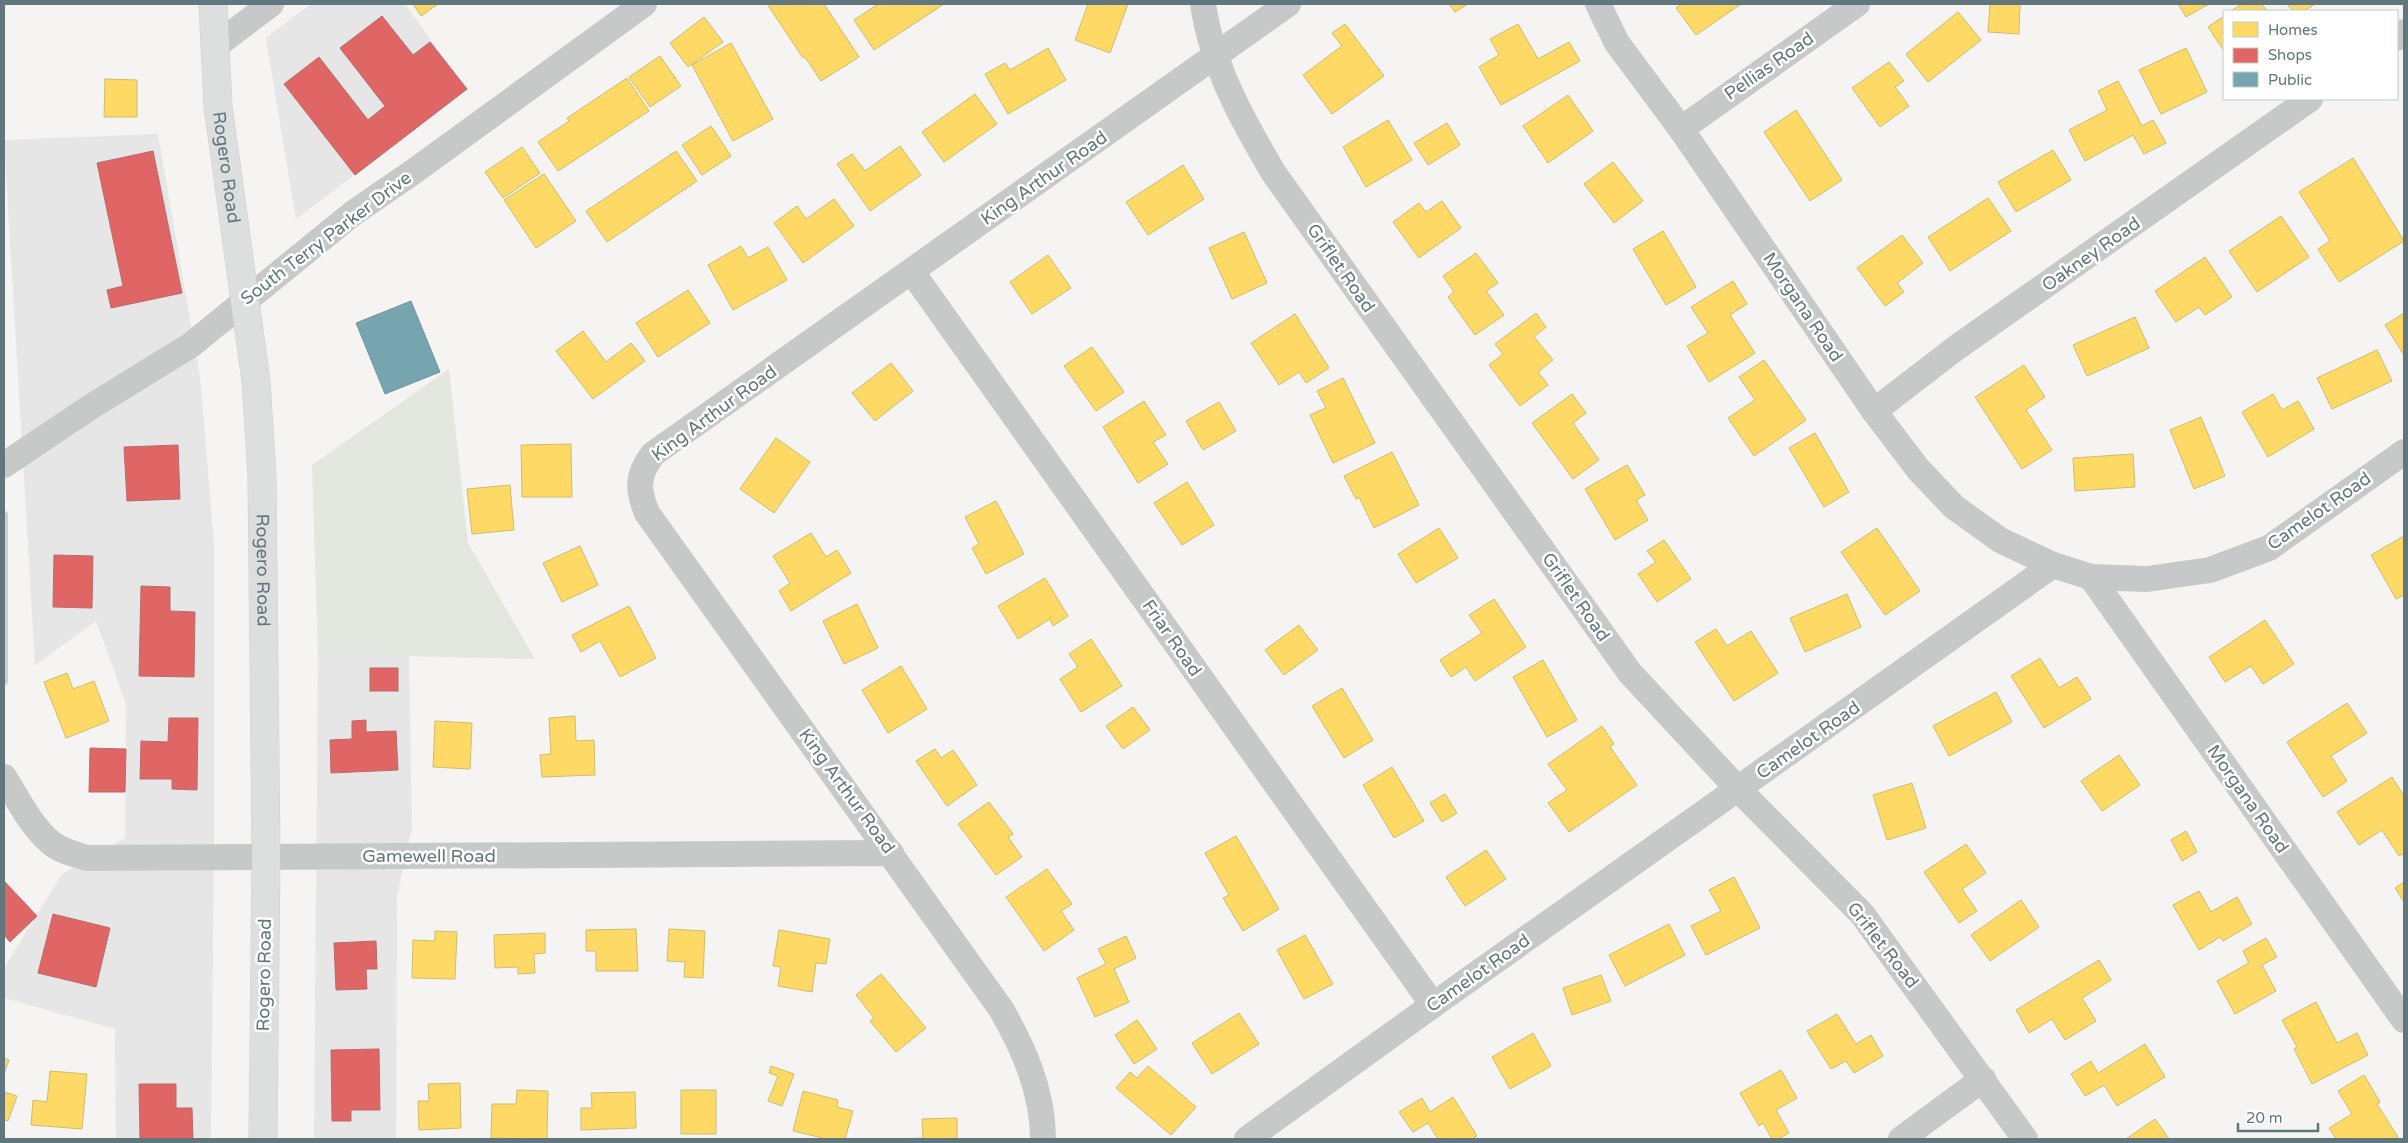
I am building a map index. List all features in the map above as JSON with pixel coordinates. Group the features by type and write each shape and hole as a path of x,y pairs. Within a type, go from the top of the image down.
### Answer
{"main road":[{"name":"Rogero Road","path":"213,4 218,106 256,381 262,476 266,857 263,1139"}],"street":[{"path":"214,47 270,4"},
{"name":"South Terry Parker Drive","path":"4,465 92,406 191,344 352,214 413,172 644,4"},
{"name":"Griflet Road","path":"1203,4 1215,57 1235,106 1273,172 1630,674 1739,790 1862,914 2025,1139"},
{"name":"King Arthur Road","path":"1043,1139 1043,1122 1034,1080 1021,1045 1001,1009 647,513 641,499 640,485 643,467 653,454 1288,4"},
{"name":"Morgana Road","path":"1598,4 1617,43 1681,129 1874,411 1918,469 1954,507 2000,540 2053,565"},
{"name":"Pellias Road","path":"1681,129 1857,4"},
{"name":"Oakney Road","path":"1874,411 1956,348 2309,100"},
{"name":"Friar Road","path":"912,272 1433,1005"},
{"name":"Camelot Road","path":"1247,1139 2053,565 2091,577 2147,579 2210,570 2269,548 2404,452"},
{"name":"Morgana Road","path":"2091,577 2404,1020"},
{"name":"Gamewell Road","path":"4,777 33,822 50,842 65,851 87,858 891,853"},
{"path":"1901,1139 1983,1079"}],"shaded area":[{"path":"311,4 405,4 467,90 296,219 266,38"},
{"path":"158,134 200,377 214,543 211,1139 116,1139 115,1029 4,998 4,968 62,874 125,838 126,704 96,621 35,665 4,140"},
{"path":"449,369 468,543 535,659 318,654 312,465"},
{"path":"318,654 409,655 412,828 397,896 396,1139 314,1139"}],"building: Homes":[{"path":"413,4 438,4 421,16"},
{"path":"767,4 824,4 859,57 821,81 805,57 803,58"},
{"path":"878,4 944,4 874,50 854,20"},
{"path":"1088,4 1128,4 1110,53 1075,40"},
{"path":"1449,4 1468,4 1455,12"},
{"path":"1682,4 1741,4 1696,35 1676,8"},
{"path":"1990,4 2020,4 2019,34 1988,32"},
{"path":"2178,4 2209,4 2186,17"},
{"path":"2242,4 2262,4 2266,10 2233,10"},
{"path":"2287,4 2315,4 2306,10 2292,10"},
{"path":"1958,12 1981,40 1928,82 1906,54"},
{"path":"704,17 723,42 688,67 670,43"},
{"path":"2223,17 2223,50 2208,27"},
{"path":"1345,24 1384,76 1332,114 1303,75 1342,46 1332,33"},
{"path":"1518,24 1538,59 1569,42 1580,61 1501,105 1479,67 1499,55 1490,39"},
{"path":"731,43 773,119 733,141 692,65"},
{"path":"1048,48 1066,80 1008,114 985,74 1005,63 1010,70"},
{"path":"2186,48 2207,92 2161,114 2139,70"},
{"path":"660,56 681,86 650,107 629,77"},
{"path":"1889,62 1904,81 1895,87 1909,106 1880,127 1852,88"},
{"path":"627,78 649,111 558,171 538,142 569,121 567,118"},
{"path":"105,79 137,80 137,117 104,117"},
{"path":"2118,81 2142,126 2153,120 2166,143 2144,154 2133,135 2085,161 2069,130 2107,110 2098,91"},
{"path":"975,94 997,124 944,162 922,132"},
{"path":"1568,95 1593,131 1548,163 1523,126"},
{"path":"1796,110 1842,180 1810,201 1764,132"},
{"path":"1388,120 1412,160 1366,187 1343,147"},
{"path":"1447,123 1460,145 1428,165 1414,143"},
{"path":"711,126 731,156 702,175 682,145"},
{"path":"900,146 921,175 870,211 837,164 852,154 865,171"},
{"path":"522,147 540,173 503,198 485,172"},
{"path":"2053,150 2071,180 2016,212 1998,182"},
{"path":"676,151 697,181 607,242 586,211"},
{"path":"2353,158 2404,241 2339,282 2318,249 2330,241 2299,192"},
{"path":"1613,162 1643,201 1614,223 1584,184"},
{"path":"1183,165 1204,199 1148,235 1126,202"},
{"path":"544,174 576,221 536,248 504,200"},
{"path":"1988,198 2011,231 1950,271 1928,237"},
{"path":"834,199 854,226 803,263 774,223 797,206 806,219"},
{"path":"1442,201 1461,228 1419,258 1393,222 1419,203 1426,212"},
{"path":"2281,216 2309,257 2257,292 2229,251"},
{"path":"1663,231 1696,287 1666,305 1633,249"},
{"path":"1244,232 1267,283 1232,299 1209,248"},
{"path":"1902,235 1923,263 1897,283 1904,292 1885,306 1857,268"},
{"path":"741,246 748,258 768,247 787,280 733,310 708,265"},
{"path":"1476,253 1498,283 1486,291 1504,315 1475,335 1448,297 1454,292 1443,276"},
{"path":"1048,255 1071,288 1032,314 1010,282"},
{"path":"2205,257 2232,297 2205,315 2199,307 2176,322 2155,291"},
{"path":"1733,281 1747,304 1730,315 1755,353 1709,382 1687,346 1708,333 1691,307"},
{"path":"688,290 710,323 658,357 636,323"},
{"path":"1536,313 1546,327 1534,337 1553,360 1538,372 1548,385 1520,406 1489,365 1503,354 1495,344"},
{"path":"2404,313 2404,355 2385,325"},
{"path":"1295,314 1329,368 1306,383 1299,372 1279,385 1251,343"},
{"path":"2135,317 2149,348 2087,376 2073,345"},
{"path":"583,331 606,362 631,343 645,361 593,399 556,351"},
{"path":"1092,347 1124,392 1096,411 1064,366"},
{"path":"2377,350 2392,381 2332,409 2317,378"},
{"path":"1764,360 1806,420 1754,456 1728,418 1755,400 1739,377"},
{"path":"891,363 913,391 875,421 852,393"},
{"path":"2024,365 2045,397 2026,410 2052,450 2022,469 1975,397"},
{"path":"1343,378 1375,443 1333,463 1310,415 1326,408 1317,391"},
{"path":"1572,394 1586,413 1573,423 1599,460 1573,479 1532,423"},
{"path":"2273,394 2282,410 2298,401 2314,429 2268,457 2242,412"},
{"path":"1144,401 1166,435 1153,442 1168,464 1138,483 1103,427"},
{"path":"1219,402 1236,431 1203,450 1186,421"},
{"path":"2201,417 2225,476 2194,489 2170,430"},
{"path":"1815,433 1849,492 1824,507 1789,448"},
{"path":"776,438 810,462 774,513 740,489"},
{"path":"571,444 572,497 522,497 521,445"},
{"path":"1392,452 1419,505 1374,528 1359,497 1356,499 1344,476"},
{"path":"2133,454 2135,487 2075,491 2073,458"},
{"path":"1627,465 1645,495 1636,500 1648,520 1615,540 1585,489"},
{"path":"1187,482 1214,525 1182,545 1154,503"},
{"path":"510,485 514,530 472,534 467,489"},
{"path":"996,501 1024,554 986,574 972,548 979,544 965,517"},
{"path":"1439,528 1458,558 1416,583 1398,554"},
{"path":"1877,528 1920,591 1885,615 1841,552"},
{"path":"811,533 826,557 837,550 851,573 791,611 779,591 790,583 773,556"},
{"path":"2404,536 2404,595 2396,599 2371,555"},
{"path":"1664,540 1691,579 1657,602 1638,574 1656,562 1647,551"},
{"path":"580,546 598,585 562,602 543,563"},
{"path":"1045,578 1068,616 1053,626 1050,619 1018,639 998,606"},
{"path":"1847,594 1861,627 1805,652 1790,618"},
{"path":"1494,599 1526,647 1475,681 1466,667 1451,677 1440,660 1482,633 1469,615"},
{"path":"857,604 878,648 844,664 823,621"},
{"path":"629,606 656,658 620,677 600,641 581,652 572,635"},
{"path":"2265,620 2294,664 2263,684 2251,666 2225,682 2209,657"},
{"path":"1299,625 1318,650 1284,675 1265,650"},
{"path":"1716,629 1727,646 1751,631 1778,673 1734,701 1695,642"},
{"path":"1091,639 1122,686 1081,712 1060,679 1078,667 1069,654"},
{"path":"2040,658 2059,688 2077,677 2091,699 2044,728 2011,676"},
{"path":"1543,660 1577,720 1547,737 1513,677"},
{"path":"901,666 927,709 888,733 862,690"},
{"path":"67,673 73,689 94,681 109,721 66,738 44,682"},
{"path":"1342,688 1373,740 1344,758 1312,706"},
{"path":"1996,692 2012,722 1949,756 1933,726"},
{"path":"2347,703 2367,733 2331,756 2347,781 2323,797 2287,742"},
{"path":"1133,707 1150,730 1123,749 1106,726"},
{"path":"575,716 576,741 594,740 595,775 542,777 540,755 551,754 549,718"},
{"path":"435,721 472,723 470,769 433,767"},
{"path":"1602,726 1614,744 1610,747 1637,785 1569,832 1548,803 1567,790 1548,764"},
{"path":"935,749 941,758 953,750 977,785 947,806 916,761"},
{"path":"2119,755 2140,785 2102,811 2081,781"},
{"path":"1392,767 1424,821 1394,838 1363,785"},
{"path":"2392,777 2404,796 2404,853 2399,856 2382,830 2359,845 2337,812"},
{"path":"1912,783 1926,828 1887,840 1873,795"},
{"path":"1445,794 1457,813 1442,822 1430,803"},
{"path":"989,802 1013,834 1008,837 1022,857 996,875 958,824"},
{"path":"2186,831 2197,852 2182,861 2171,840"},
{"path":"1236,836 1279,909 1243,931 1223,898 1229,895 1205,853"},
{"path":"1966,844 1986,873 1962,889 1977,911 1959,923 1924,872"},
{"path":"1486,850 1506,879 1465,906 1446,877"},
{"path":"1047,869 1072,904 1061,911 1074,930 1044,951 1006,897"},
{"path":"1734,877 1760,928 1706,955 1691,926 1721,911 1709,890"},
{"path":"2404,882 2404,902 2395,888"},
{"path":"2199,891 2211,912 2237,897 2252,924 2223,941 2220,937 2199,950 2173,905"},
{"path":"2021,900 2039,927 1990,961 1971,935"},
{"path":"1669,924 1685,955 1625,986 1609,955"},
{"path":"636,929 638,971 596,971 596,951 586,951 586,930"},
{"path":"669,929 705,931 703,978 684,977 685,962 667,961"},
{"path":"779,930 830,939 826,964 816,963 812,992 778,986 781,967 773,966"},
{"path":"435,931 457,932 455,979 412,978 413,940 435,941"},
{"path":"545,933 545,953 534,954 535,973 518,974 518,967 495,968 494,935"},
{"path":"1305,935 1333,984 1304,999 1277,950"},
{"path":"1126,936 1136,958 1114,969 1129,1002 1095,1017 1077,978 1106,964 1098,949"},
{"path":"2266,938 2277,957 2262,965 2276,991 2235,1014 2217,981 2249,963 2243,951"},
{"path":"2099,960 2111,980 2082,998 2096,1021 2065,1040 2052,1019 2029,1033 2016,1010"},
{"path":"881,974 926,1028 896,1052 870,1021 874,1018 856,995"},
{"path":"1601,975 1611,1001 1572,1015 1563,988"},
{"path":"2316,1002 2337,1043 2357,1033 2368,1055 2312,1084 2294,1049 2297,1047 2282,1020"},
{"path":"1239,1013 1259,1044 1212,1074 1192,1043"},
{"path":"1837,1014 1856,1044 1871,1035 1883,1056 1854,1073 1846,1061 1831,1069 1807,1031"},
{"path":"1137,1020 1157,1049 1134,1064 1115,1035"},
{"path":"1533,1033 1551,1066 1510,1089 1492,1057"},
{"path":"2145,1044 2165,1077 2117,1106 2104,1085 2085,1096 2071,1074 2091,1061 2098,1073"},
{"path":"4,1058 9,1060 4,1074"},
{"path":"771,1066 794,1074 782,1106 768,1101 778,1076 769,1073"},
{"path":"1148,1066 1196,1107 1171,1135 1116,1088 1130,1072 1137,1078"},
{"path":"1781,1070 1797,1098 1776,1110 1789,1133 1778,1139 1772,1139 1763,1123 1759,1126 1740,1093"},
{"path":"50,1071 87,1074 82,1129 31,1125 33,1100 47,1102"},
{"path":"2364,1075 2380,1102 2377,1104 2398,1137 2394,1139 2336,1139 2329,1128 2352,1114 2338,1091"},
{"path":"460,1083 461,1128 419,1130 418,1101 429,1101 428,1084"},
{"path":"517,1090 548,1091 547,1139 491,1138 492,1104 516,1104"},
{"path":"681,1090 716,1090 716,1134 681,1134"},
{"path":"803,1091 838,1100 837,1107 853,1111 845,1139 827,1139 793,1131"},
{"path":"4,1092 17,1096 8,1121 4,1120"},
{"path":"635,1092 636,1128 581,1130 581,1108 592,1108 591,1093"},
{"path":"1453,1097 1477,1136 1472,1139 1438,1139 1428,1123 1413,1132 1399,1112 1422,1098 1430,1112"},
{"path":"957,1118 957,1139 890,1139 923,1138 922,1119"},
{"path":"2155,1119 2169,1139 2126,1139"}],"building: Shops":[{"path":"382,16 413,55 430,42 467,89 355,175 284,84 319,57 368,120 385,106 340,48"},
{"path":"153,151 182,293 111,308 107,290 123,286 97,163"},
{"path":"178,445 180,499 127,501 124,447"},
{"path":"54,555 93,556 92,608 53,607"},
{"path":"141,586 170,587 170,611 195,612 194,677 139,676"},
{"path":"370,668 398,668 398,691 370,691"},
{"path":"169,718 198,718 197,790 172,789 172,779 140,779 141,741 168,742"},
{"path":"366,720 366,732 396,731 398,770 331,773 330,740 352,739 352,721"},
{"path":"90,748 126,749 125,792 89,792"},
{"path":"4,881 37,916 10,942 4,935"},
{"path":"53,914 110,928 96,987 38,973"},
{"path":"376,941 377,969 366,969 367,989 336,990 334,943"},
{"path":"379,1049 380,1110 351,1110 351,1121 332,1121 331,1050"},
{"path":"139,1084 176,1084 176,1108 192,1108 193,1139 140,1139"}],"building: Public":[{"path":"411,301 440,372 385,394 356,323"}],"waterway":[{"path":"4,515 4,681"}]}
